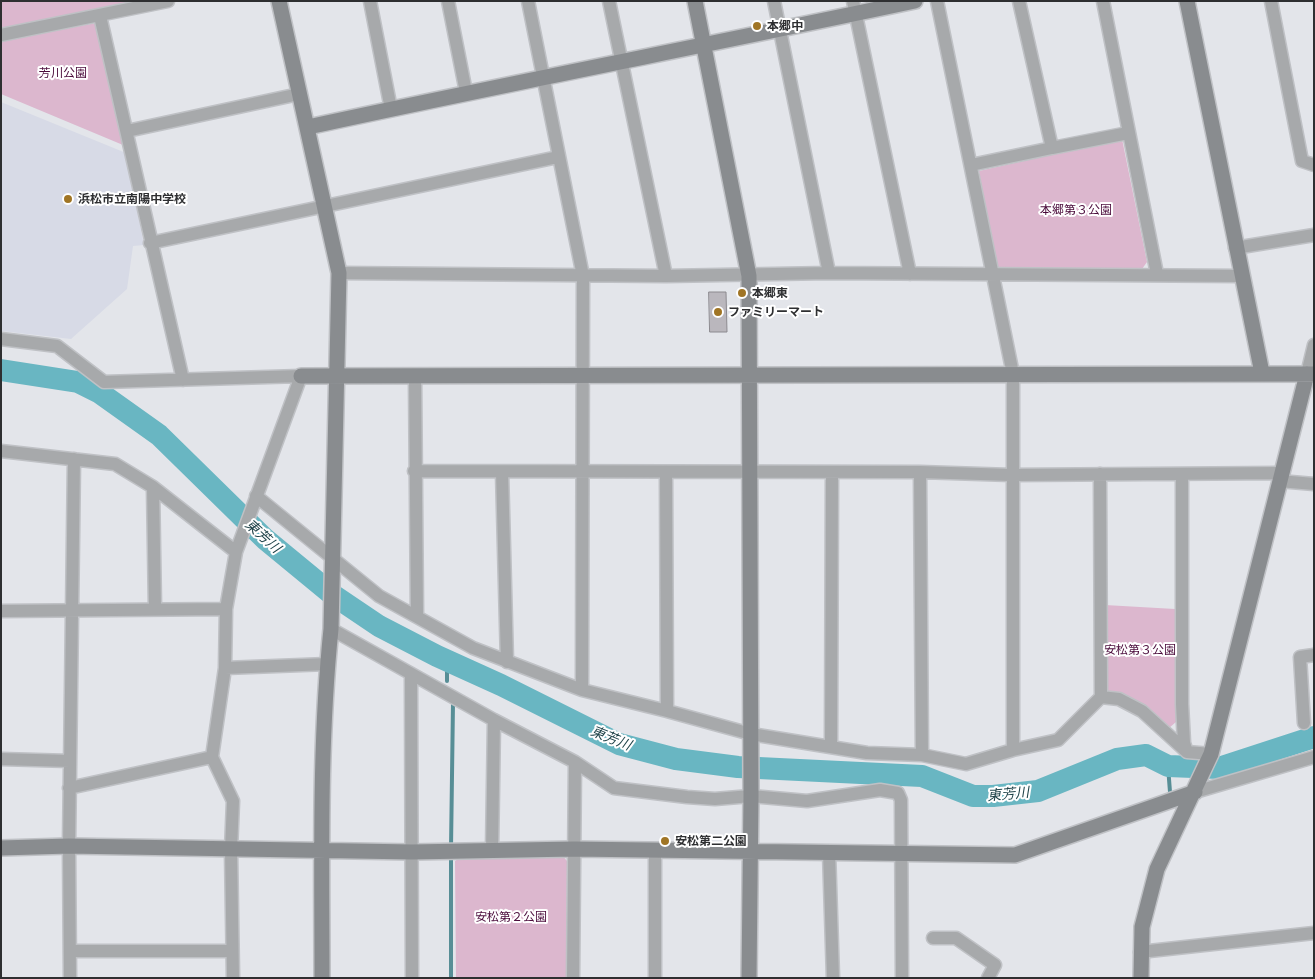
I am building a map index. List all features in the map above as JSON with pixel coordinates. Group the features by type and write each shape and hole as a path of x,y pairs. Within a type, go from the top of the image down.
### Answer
{"street":[{"path":"1,35 168,1"},
{"path":"279,1 339,274 331,629 328,664 322,850 322,978"},
{"path":"370,1 392,109"},
{"path":"448,1 466,92"},
{"path":"528,1 583,276 582,690"},
{"path":"609,1 666,276"},
{"path":"694,1 749,276 750,978"},
{"path":"774,1 828,273"},
{"path":"308,127 466,92 780,30 854,8 915,1"},
{"path":"937,1 1013,374 1013,750"},
{"path":"1019,1 1052,148"},
{"path":"1103,1 1157,274"},
{"path":"1187,1 1235,248 1262,373"},
{"path":"1271,1 1302,161 1314,165"},
{"path":"854,8 910,274"},
{"path":"100,16 127,131 150,243 184,380"},
{"path":"127,131 299,94"},
{"path":"971,165 1128,132"},
{"path":"150,243 558,157"},
{"path":"1235,248 1314,235"},
{"path":"339,274 749,276 828,273 1242,276"},
{"path":"1,339 57,346 104,382 301,376 415,375 1310,374"},
{"path":"1141,978 1140,952 1142,927 1157,869 1173,831 1198,786 1210,758 1280,477 1310,374 1314,345"},
{"path":"415,375 414,471 417,616"},
{"path":"232,978 231,850 233,801 212,757 225,668 226,609 236,552 301,376"},
{"path":"1,451 115,464 153,487 236,552"},
{"path":"70,978 68,846 74,459"},
{"path":"414,471 832,474 920,472 1012,475 1182,475 1280,477 1314,484"},
{"path":"502,472 507,662"},
{"path":"920,472 922,755"},
{"path":"666,473 667,710"},
{"path":"831,746 832,474"},
{"path":"256,496 379,596 473,648 507,662 582,690 667,710 751,736 831,746 867,753 922,755 966,764 1013,750 1058,740 1101,697 1100,474"},
{"path":"1182,475 1182,704 1184,743 1187,752"},
{"path":"153,487 155,609"},
{"path":"1,611 226,609"},
{"path":"331,629 494,720 575,762 614,788 715,799 751,790 807,801 880,790 898,794 901,800 902,978"},
{"path":"1304,723 1300,657 1314,655"},
{"path":"225,668 328,664"},
{"path":"411,674 412,978"},
{"path":"1101,697 1119,699 1142,711 1187,752 1210,758"},
{"path":"492,851 494,720"},
{"path":"69,788 212,757"},
{"path":"1,848 68,846 412,852 574,849 1015,855 1198,786 1314,757"},
{"path":"1,758 70,761"},
{"path":"573,978 575,762"},
{"path":"655,851 655,978"},
{"path":"830,852 836,976"},
{"path":"1140,952 1314,933"},
{"path":"932,938 956,938 995,965 988,978"},
{"path":"70,952 232,952"}],"shaded area":[{"name":"浜松市立南陽中学校","path":"1,102 126,153 144,245 133,246 127,289 71,339 1,331"}],"green space":[{"path":"1,1 140,1 1,29"},
{"name":"芳川公園","path":"96,23 123,145 1,94 1,41"},
{"name":"本郷第３公園","path":"1122,139 1147,262 1142,269 1000,268 994,263 979,171"},
{"name":"安松第３公園","path":"1105,605 1175,609 1176,722 1169,728 1105,692"},
{"name":"安松第２公園","path":"562,855 567,861 566,978 456,978 455,861 463,856"}],"building":[{"name":"ファミリーマート","path":"709,292 726,292 727,332 710,332"}],"waterway":[{"name":"東芳川","path":"1,370 78,382 100,393 159,435 265,539 333,595 379,626 619,744 676,759 738,767 922,776 973,796 993,796 1038,791 1117,759 1146,755 1168,766 1219,768 1314,737"},
{"path":"447,661 447,681"},
{"path":"451,848 453,703"},
{"path":"1168,766 1170,792"},
{"path":"451,855 451,978"}],"place":[{"name":"本郷中","path":"757,26"},
{"name":"浜松市立南陽中学校","path":"68,199"},
{"name":"本郷東","path":"742,293"},
{"name":"ファミリーマート","path":"718,312"},
{"name":"安松第二公園","path":"665,841"}]}
